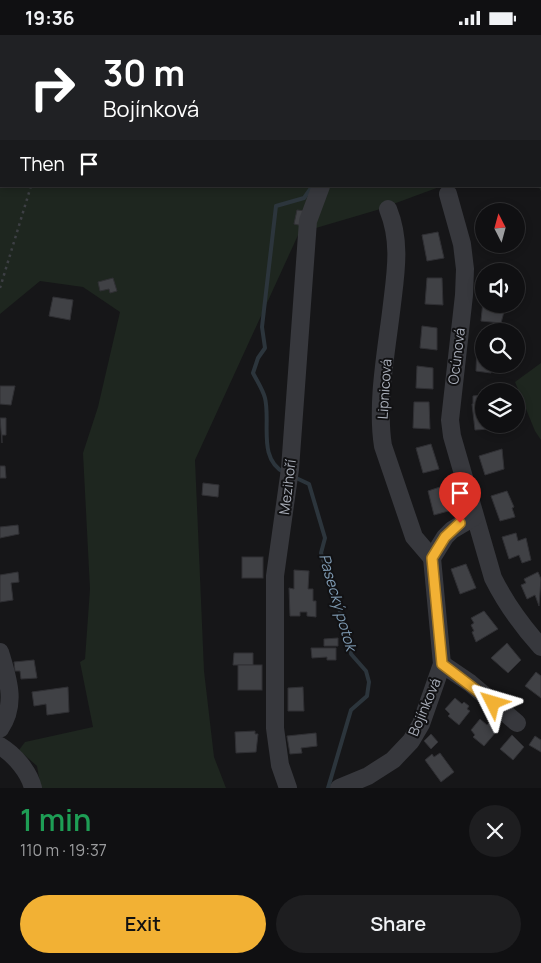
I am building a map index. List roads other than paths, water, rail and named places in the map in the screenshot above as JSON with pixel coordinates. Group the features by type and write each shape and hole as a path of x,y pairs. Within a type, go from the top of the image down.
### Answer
{"street":[{"name":"Mezihoří","path":"288,788 279,758 274,728 274,576 289,474 308,221 321,187"},
{"name":"Ocúnová","path":"448,194 462,244 465,269 464,295 450,420 452,436 474,517 494,578 503,599 541,647"},
{"name":"Lipnicová","path":"388,209 395,230 397,257 386,354 381,432 383,446 414,537 432,558"},
{"path":"432,558 445,537 452,530 474,517"},
{"name":"Bojínková","path":"339,788 376,771 392,759 410,741 428,707 442,664 432,558"},
{"path":"0,652 10,688 10,706 6,719 0,729"},
{"path":"442,664 470,683 517,723"},
{"path":"0,747 21,765 31,779 33,788"}],"waterway":[{"name":"Pasecký potok","path":"285,473 276,467 271,459 267,439 265,398 253,373 258,358 265,348 262,327 276,206 304,198 311,188"},
{"name":"Pasecký potok","path":"294,477 309,484 325,538 321,553 347,632 351,654 366,671 369,682 367,696 351,710 328,788"}]}
